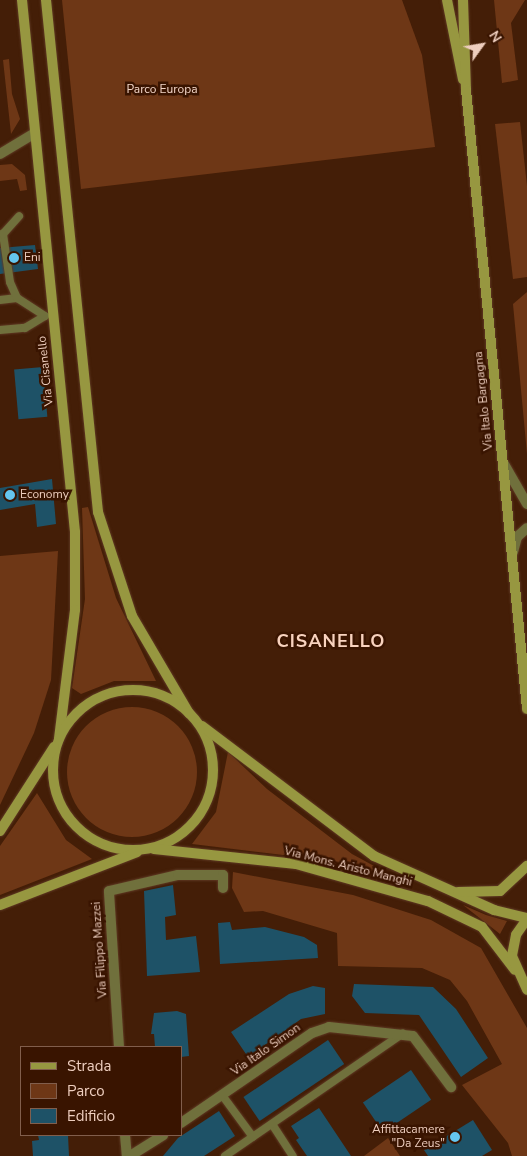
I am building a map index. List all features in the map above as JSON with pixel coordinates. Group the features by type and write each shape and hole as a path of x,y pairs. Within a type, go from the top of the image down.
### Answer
{"main road":[{"name":"Via Cisanello","path":"22,0 76,557 76,610 58,740"},
{"path":"0,904 178,836 207,800 213,764 196,722 132,616 98,512 46,0"},
{"name":"Via Italo Bargagna","path":"447,0 466,90"},
{"name":"Via Italo Bargagna","path":"464,0 466,90 527,709"},
{"path":"0,831 58,740 84,706 121,690 162,695 189,713"},
{"name":"Via Mons. Aristo Manghi","path":"196,722 363,849 494,910 527,919"},
{"path":"58,740 54,786 71,820 101,844 144,849"},
{"name":"Via Mons. Aristo Manghi","path":"144,849 296,864 423,899 482,927 514,970 526,990"},
{"path":"452,891 500,891 527,866"},
{"path":"514,970 514,942 527,919"}],"street":[{"path":"16,0 23,11"},
{"path":"0,154 35,133"},
{"path":"502,460 527,504"},
{"path":"512,565 515,540 527,528"},
{"name":"Via Filippo Mazzei","path":"119,1046 109,891 178,875 223,875 223,888"},
{"name":"Via Italo Simon","path":"182,1122 322,1028 404,1032"},
{"path":"404,1032 426,1049 451,1087"},
{"path":"125,1136 128,1156 161,1136"}],"lane":[{"path":"0,330 26,328 45,316 16,298 10,282 3,234 19,216"},
{"path":"0,300 16,298"},
{"path":"225,1156 404,1032"},
{"path":"222,1095 253,1137"},
{"path":"272,1124 293,1156"}],"green space":[{"name":"Parco Europa","path":"62,0 402,0 422,55 435,147 81,189"},
{"path":"494,0 525,0 511,23 518,80 502,83"},
{"path":"9,59 12,94 20,119 11,134 3,60"},
{"path":"520,122 527,186 527,277 513,279 495,124"},
{"path":"12,164 25,175 27,190 20,191 17,179 0,181 0,165"},
{"path":"527,292 527,454 513,304"},
{"path":"88,507 116,598 156,681 114,681 81,694 72,688 85,599 82,508"},
{"path":"58,551 51,680 34,733 0,805 0,556"},
{"path":"132,707 145,708 157,712 178,726 192,747 196,759 196,785 192,797 178,818 157,832 145,836 132,837 119,836 107,832 86,818 72,797 68,785 67,772 68,759 72,747 86,726 107,712 119,708"},
{"path":"228,752 267,789 352,854 411,886 300,857 192,844 216,812"},
{"path":"37,793 66,840 92,859 0,895 0,846"},
{"path":"233,872 353,895 431,920 481,948 527,1028 527,1156 512,1156 508,1143 462,1085 502,1064 467,1001 450,980 422,968 338,966 337,933 263,911 244,912 232,888"},
{"path":"463,905 486,915 507,921 500,934"},
{"path":"388,1138 400,1156 364,1156"}],"building":[{"path":"35,245 38,269 0,274 0,248"},
{"path":"43,367 47,417 18,419 14,370"},
{"path":"52,479 56,524 37,527 35,504 0,510 0,488"},
{"path":"173,885 176,915 165,917 166,940 196,936 200,972 147,976 144,891"},
{"path":"230,922 232,930 265,927 304,937 317,945 318,958 220,964 218,923"},
{"path":"354,984 433,987 456,1009 488,1058 461,1077 419,1015 365,1013 352,996"},
{"path":"313,986 325,988 325,1014 301,1019 248,1057 231,1032 289,994"},
{"path":"177,1011 186,1014 189,1056 182,1057 182,1046 155,1046 154,1034 151,1034 154,1013"},
{"path":"328,1040 344,1064 260,1121 243,1097"},
{"path":"411,1070 431,1100 383,1132 363,1102"},
{"path":"319,1108 351,1156 307,1156 296,1140 299,1138 291,1126"},
{"path":"219,1111 235,1136 204,1156 163,1156 182,1135"},
{"path":"473,1120 492,1150 482,1156 428,1156 424,1150"},
{"path":"38,1136 68,1136 69,1156 33,1156 32,1141 39,1140"}],"place":[{"name":"Eni","path":"14,258"},
{"name":"Economy","path":"10,495"},
{"name":"Affittacamere \"Da Zeus\"","path":"455,1137"}],"district":[{"name":"CISANELLO","path":"331,641"}]}
